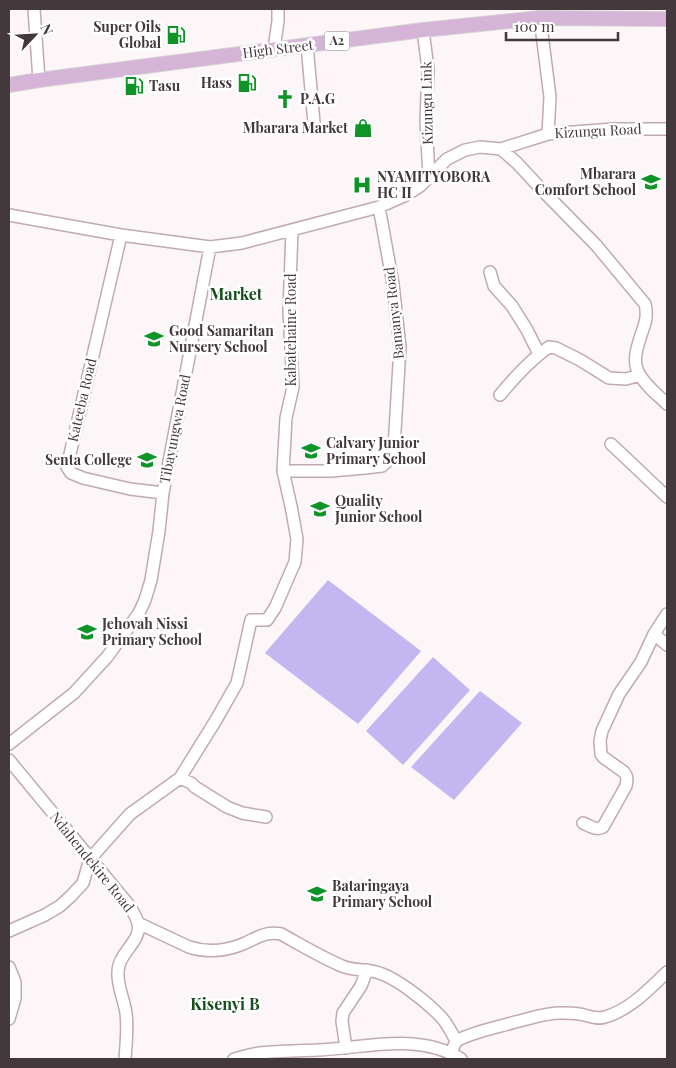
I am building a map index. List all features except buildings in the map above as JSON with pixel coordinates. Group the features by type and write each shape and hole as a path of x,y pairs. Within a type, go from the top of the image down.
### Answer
{"main road":[{"name":"High Street","path":"9,86 39,80 274,49 423,30 540,18 667,19"}],"street":[{"path":"34,9 39,80"},
{"path":"274,49 278,9"},
{"path":"540,18 550,96 548,134"},
{"name":"Kizungu Link","path":"423,30 428,69 426,121 429,176"},
{"path":"307,45 314,123"},
{"name":"Kizungu Road","path":"501,149 548,134 613,129 667,129"},
{"path":"9,215 121,235 210,247 242,243 379,207 406,195 420,186 447,159 466,150 480,147 501,149 596,245 645,304 647,313 635,360 637,370 652,390 667,404"},
{"name":"Bamanya Road","path":"283,471 332,471 382,466 390,459 394,448 400,347 393,284 379,207"},
{"name":"Kabatehaine Road","path":"180,778 216,720 236,682 251,620 267,620 275,608 295,562 297,539 292,506 283,471 286,418 293,387 289,311 292,230"},
{"name":"Kateeba Road","path":"121,235 67,467 71,473 83,478 163,493"},
{"name":"Tibayungwa Road","path":"9,744 74,693 107,657 139,614 145,600 151,580 163,493 210,247"},
{"path":"490,272 494,286 512,306 539,354"},
{"path":"500,396 514,378 549,347 556,348 580,360 609,378 626,379 640,375"},
{"path":"611,444 667,497"},
{"path":"583,823 596,829 603,827 626,786 627,780 624,772 603,757 600,749 602,730 619,694 641,662 654,634 667,614"},
{"path":"654,634 667,645"},
{"name":"Ndahendekire Road","path":"9,760 128,904 138,923 139,930 137,936 124,953 118,971 118,985 126,1015 126,1059"},
{"path":"9,931 45,915 72,896 83,883 90,858 130,814 180,778 191,783 227,807 242,813 266,817"},
{"path":"138,923 189,947 213,951 231,948 272,932 281,934 342,966 377,972 395,981 425,1002 443,1019 456,1041"},
{"path":"9,967 14,982 15,998 9,1019"},
{"path":"346,1048 342,1021 343,1013 361,986 367,970"},
{"path":"451,1053 456,1041 473,1033 536,1017 558,1013 604,1018 627,1007 667,972"},
{"path":"234,1059 258,1053 280,1051 319,1055 346,1048 380,1044 405,1044 442,1049 461,1059"}],"shaded area":[{"path":"328,580 421,651 358,724 265,653"},
{"path":"433,657 470,690 403,765 366,731"},
{"path":"480,691 522,723 454,800 411,767"}],"place":[{"name":"Super Oils Global","path":"176,35"},
{"name":"Hass","path":"247,83"},
{"name":"Tasu","path":"134,86"},
{"name":"P.A.G","path":"285,99"},
{"name":"Mbarara Market","path":"363,128"},
{"name":"Mbarara Comfort School","path":"651,182"},
{"name":"NYAMITYOBORA HC II","path":"362,185"},
{"name":"Good Samaritan Nursery School","path":"154,339"},
{"name":"Calvary Junior Primary School","path":"311,451"},
{"name":"Senta College","path":"147,460"},
{"name":"Quality Junior School","path":"320,509"},
{"name":"Jehovah Nissi Primary School","path":"87,632"},
{"name":"Bataringaya Primary School","path":"317,894"}],"district":[{"name":"Market","path":"236,294"},
{"name":"Kisenyi B","path":"225,1004"}]}
